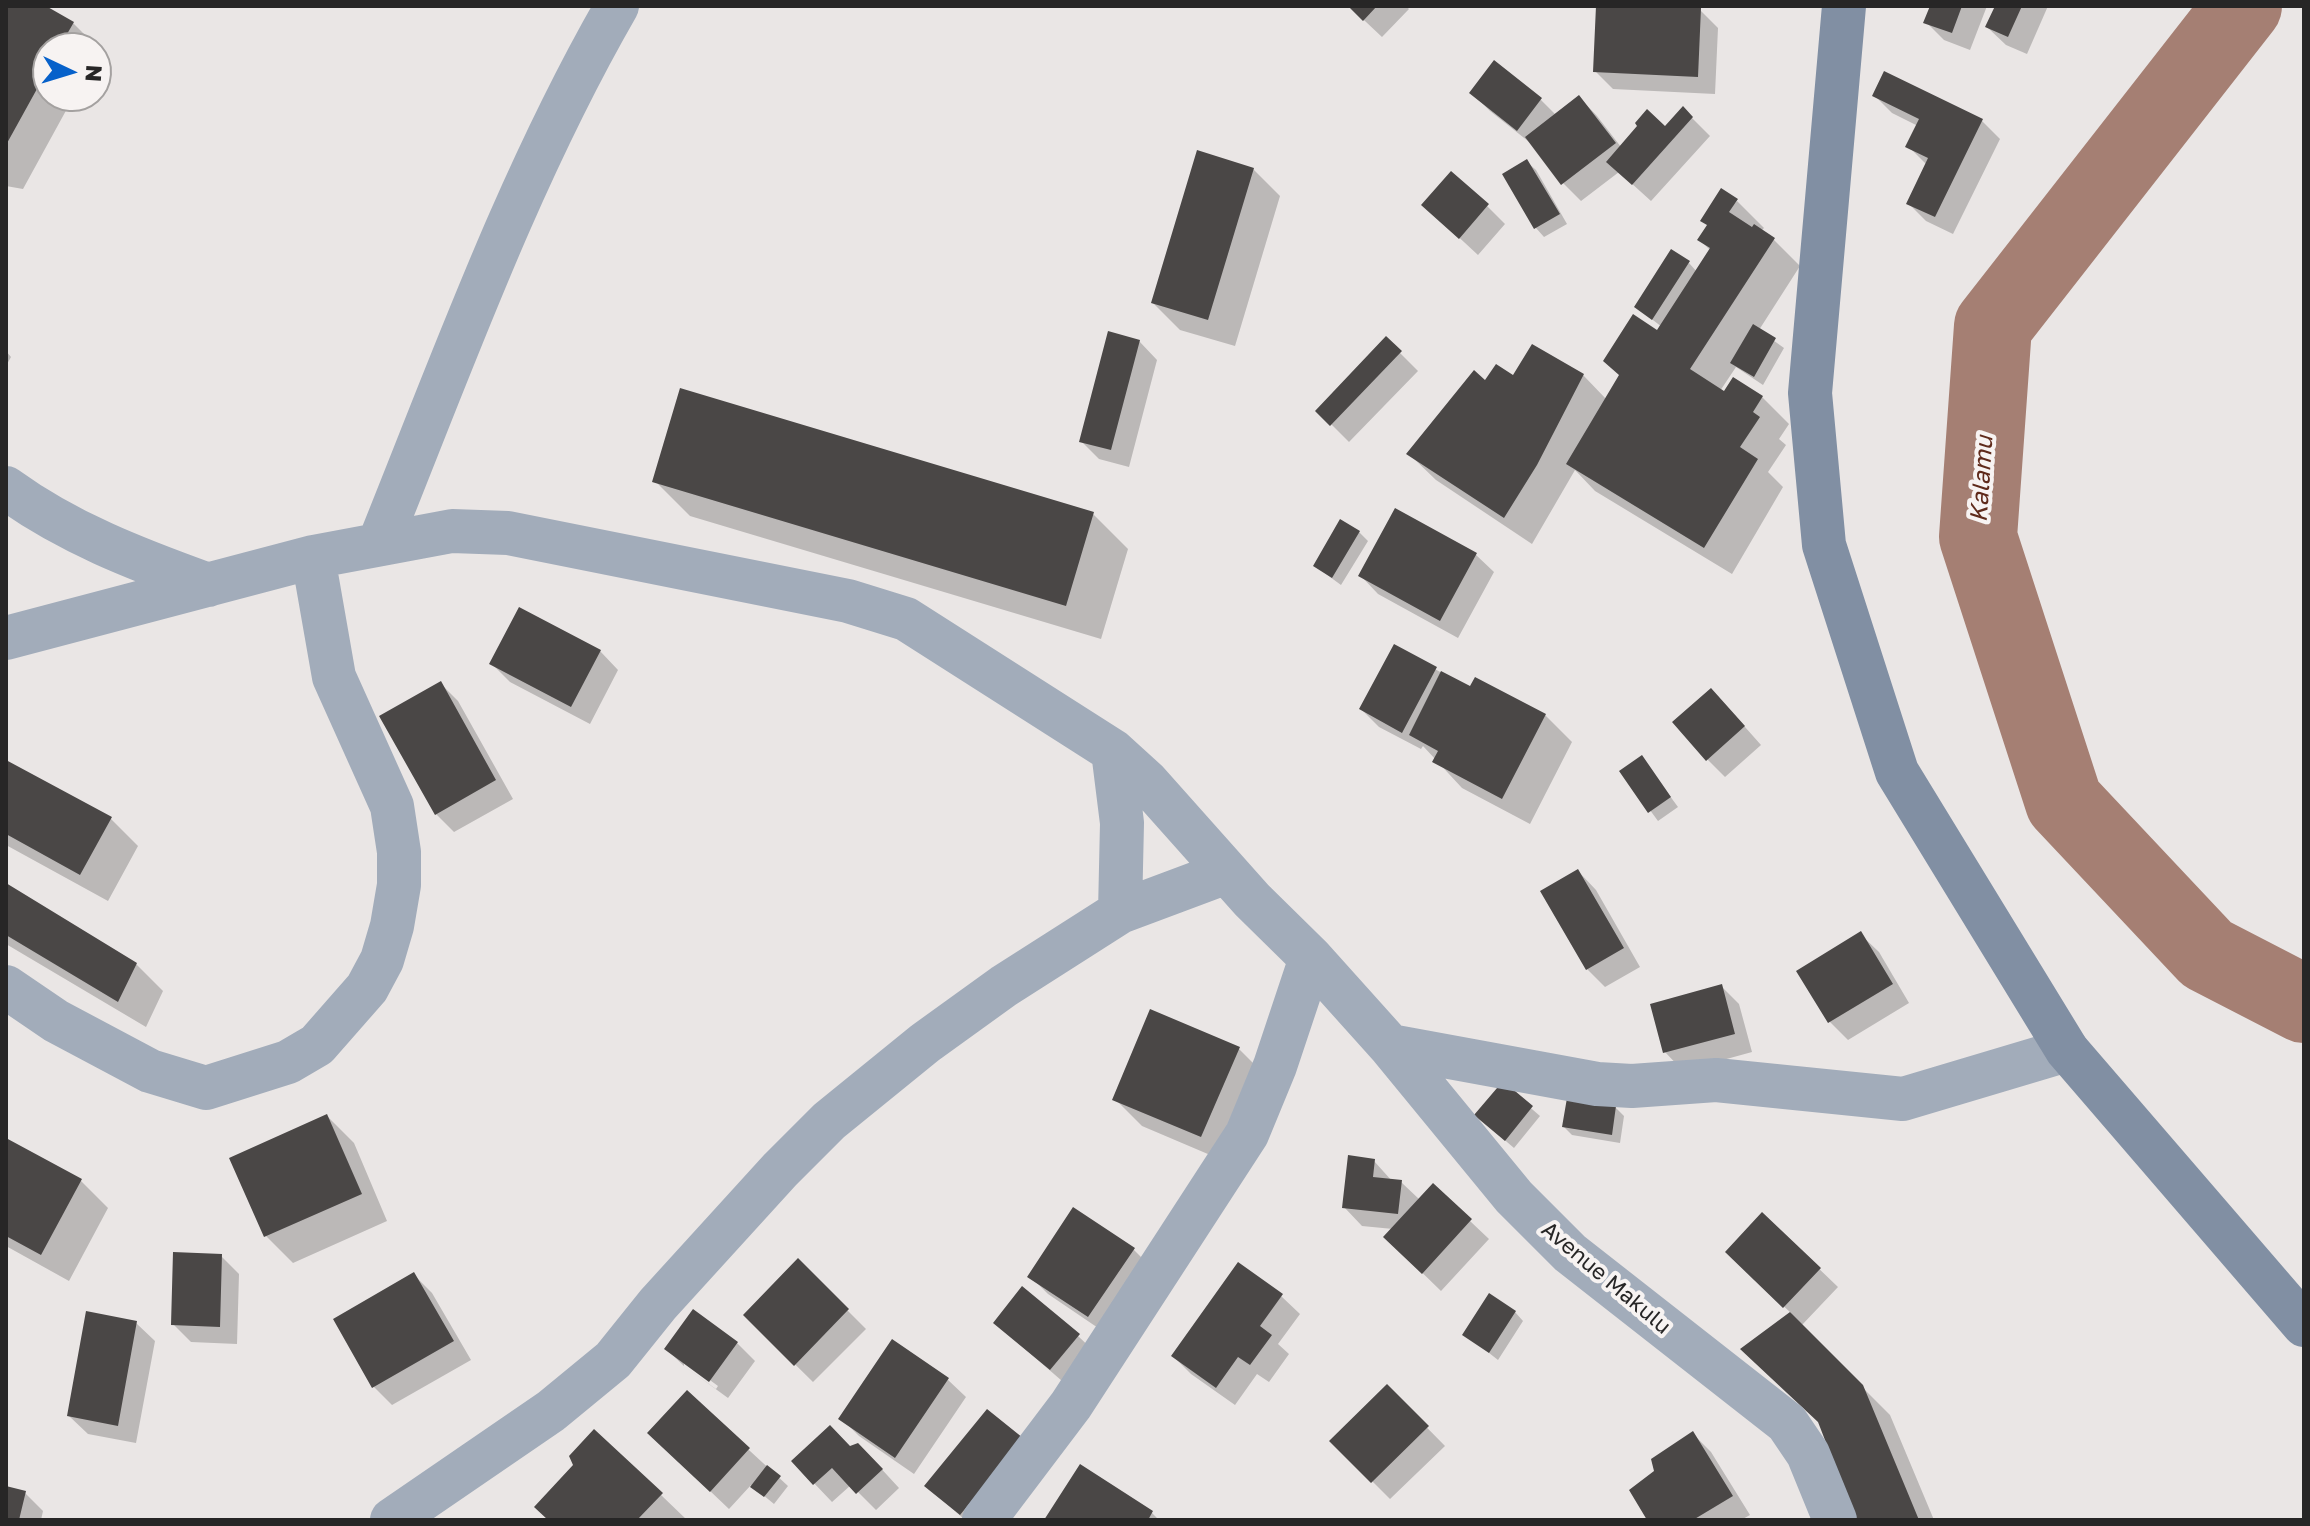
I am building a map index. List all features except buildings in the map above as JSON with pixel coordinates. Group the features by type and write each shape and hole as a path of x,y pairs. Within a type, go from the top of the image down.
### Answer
{"main road":[{"path":"1844,6 1810,393 1824,545 1897,772 2067,1050 2304,1325"}],"street":[{"path":"379,544 538,161 595,43 617,6"},
{"path":"6,488 66,527 117,552 208,585"},
{"name":"Avenue Makulu","path":"6,638 313,557 452,531 508,533 848,601 906,619 1113,751 1146,781 1390,1046 1514,1197 1570,1253 1787,1423 1808,1454 1835,1520"},
{"path":"6,987 56,1021 150,1071 206,1088 288,1062 317,1045 367,988 382,960 392,926 399,885 399,852 392,806 334,677 313,557"},
{"path":"1113,751 1123,837 1120,912"},
{"path":"392,1520 551,1411 613,1360 658,1304 780,1170 829,1121 925,1043 1004,986 1120,912 1227,872"},
{"path":"984,1520 1071,1405 1247,1134 1275,1066 1311,958"},
{"path":"1390,1046 1597,1084 1632,1086 1716,1080 1903,1099 2067,1050"}],"waterway":[{"name":"Kalamu","path":"2243,6 1993,326 1978,537 2064,802 2207,954 2304,1004"}]}
